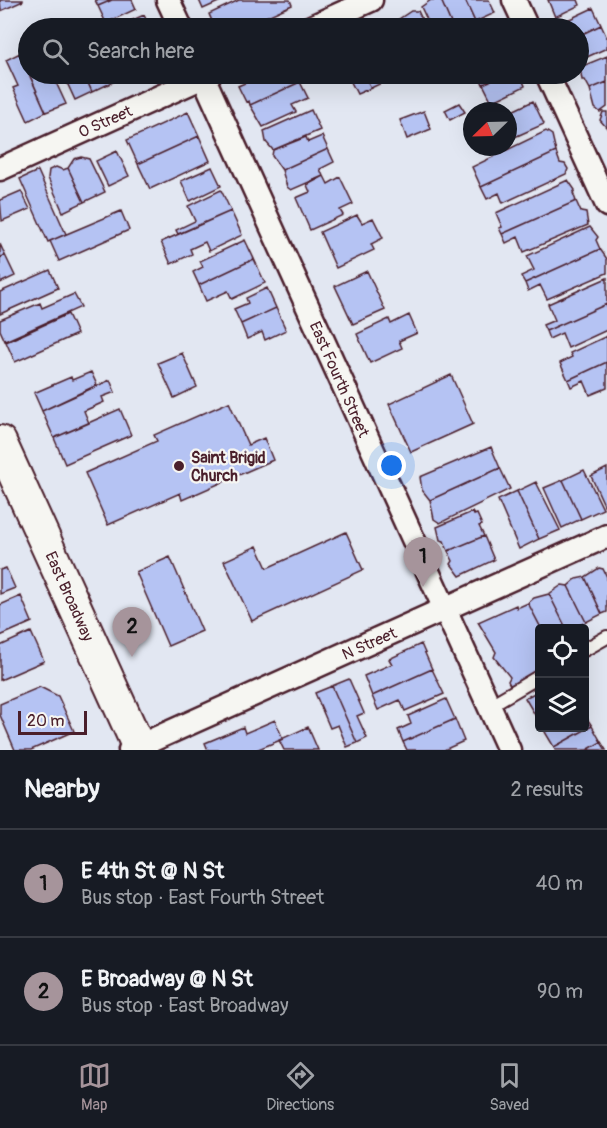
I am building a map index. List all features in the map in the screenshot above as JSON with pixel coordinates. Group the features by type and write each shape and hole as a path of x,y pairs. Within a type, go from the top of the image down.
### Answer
{"main road":[{"name":"East Broadway","path":"0,442 136,749"}],"street":[{"path":"168,0 176,18"},
{"path":"331,18 371,0"},
{"path":"514,0 522,18"},
{"name":"O Street","path":"0,169 185,84"},
{"name":"East Fourth Street","path":"209,84 509,750"},
{"path":"552,84 607,205"},
{"name":"N Street","path":"136,749 607,536"}],"lane":[{"path":"589,648 607,637"},
{"path":"489,706 537,678"}],"building":[{"path":"0,0 23,0 23,1 1,11"},
{"path":"95,0 112,0 98,6"},
{"path":"112,0 132,0 136,9 117,18 104,18 98,6"},
{"path":"199,0 223,0 203,9"},
{"path":"239,0 290,0 292,5 263,18 211,18 209,14"},
{"path":"431,0 441,0 449,18 426,18 421,7"},
{"path":"441,0 465,0 473,18 449,18"},
{"path":"465,0 489,0 495,13 484,18 473,18"},
{"path":"548,0 578,0 580,5 555,17"},
{"path":"593,8 601,25 589,31 589,18 572,18"},
{"path":"411,11 418,11 421,18 400,18"},
{"path":"601,25 607,38 607,48 589,56 589,31"},
{"path":"18,54 18,84 34,84 46,112 28,121 13,88 18,86 6,60"},
{"path":"607,56 607,82 590,89 587,84 589,63"},
{"path":"607,82 607,107 600,112 595,108 590,89"},
{"path":"33,84 57,84 66,104 46,112"},
{"path":"68,84 88,84 92,92 75,100"},
{"path":"88,84 109,84 92,92"},
{"path":"243,84 296,84 250,105 238,86"},
{"path":"296,84 301,84 308,98 292,105 296,112 263,127 250,105"},
{"path":"352,84 369,84 371,88 357,94"},
{"path":"483,84 524,84 525,86 492,102"},
{"path":"533,101 544,124 517,136 517,109"},
{"path":"459,103 463,113 450,120 445,110"},
{"path":"311,110 320,130 273,150 266,142 264,131"},
{"path":"424,111 431,129 407,139 400,120"},
{"path":"188,112 199,136 138,164 127,140"},
{"path":"603,112 607,112 607,128 600,120"},
{"path":"546,131 552,135 556,152 481,187 472,167 495,156 517,156 517,145"},
{"path":"199,136 210,161 150,189 138,164"},
{"path":"322,136 328,149 282,170 272,156 273,150 306,137 308,142"},
{"path":"328,149 334,162 320,169 323,176 291,190 287,187 282,170"},
{"path":"117,151 129,176 108,186 96,161"},
{"path":"556,152 560,163 565,164 568,169 566,174 503,203 499,193 487,199 481,187"},
{"path":"81,157 89,159 105,192 84,202 68,168 74,159"},
{"path":"56,167 63,170 68,168 84,202 63,212 48,178 49,170"},
{"path":"212,167 221,186 190,201 181,181"},
{"path":"38,171 66,234 48,242 20,179"},
{"path":"324,176 328,184 340,177 353,204 340,210 343,215 310,230 296,198 310,192 307,185"},
{"path":"568,180 575,190 573,193 576,201 502,234 499,228 502,227 496,213"},
{"path":"221,190 231,211 178,234 176,230 195,221 188,206"},
{"path":"21,191 30,209 2,221 0,200"},
{"path":"576,201 581,212 586,213 588,225 524,252 518,237 506,243 502,234"},
{"path":"121,211 129,230 59,261 50,241"},
{"path":"231,211 242,235 209,251 205,242 190,249 192,254 171,264 161,242"},
{"path":"357,215 362,223 373,218 383,238 371,244 374,250 336,268 320,232"},
{"path":"590,227 598,237 596,240 600,249 525,283 521,276 534,270 527,256"},
{"path":"245,240 254,259 199,285 193,272 203,267 200,261"},
{"path":"0,244 5,255 0,258"},
{"path":"600,249 607,259 607,273 547,299 540,285 528,291 525,283"},
{"path":"5,255 15,276 0,283 0,258"},
{"path":"254,259 265,283 232,299 228,291 206,301 199,285"},
{"path":"50,270 58,288 0,314 0,292"},
{"path":"367,271 385,310 353,324 335,286"},
{"path":"607,278 607,304 546,331 543,325 555,320 548,304"},
{"path":"267,288 276,308 241,324 234,309 248,303 246,298"},
{"path":"74,294 81,307 5,341 0,330 0,320 40,303 42,308"},
{"path":"607,304 607,330 568,348 562,333 549,339 546,331"},
{"path":"276,308 286,330 265,340 262,332 247,339 241,324"},
{"path":"68,314 77,334 15,362 6,342"},
{"path":"409,315 417,333 399,341 402,348 370,363 357,334 389,319 391,324"},
{"path":"607,336 607,362 568,380 560,363 572,357 570,353"},
{"path":"182,353 197,387 174,398 158,363"},
{"path":"607,362 607,388 590,395 584,381 571,387 568,380"},
{"path":"91,372 97,385 42,411 34,393 71,377 72,380"},
{"path":"451,375 473,424 411,452 389,404"},
{"path":"110,380 115,392 102,397 104,402 84,411 89,423 54,438 42,411"},
{"name":"Saint Brigid Church","path":"229,402 248,445 264,438 273,460 182,500 180,493 108,525 85,473 157,441 154,435"},
{"path":"120,409 131,435 65,464 54,438"},
{"path":"491,447 500,468 430,500 422,490 420,477"},
{"path":"500,468 510,489 440,523 434,519 430,500"},
{"path":"607,468 607,508 606,509 591,476"},
{"path":"584,470 603,509 581,519 563,480"},
{"path":"563,480 581,519 562,528 544,488"},
{"path":"536,482 560,530 539,539 517,491"},
{"path":"517,491 539,539 519,549 498,500"},
{"path":"472,512 474,515 477,514 484,536 448,551 444,541 440,540 437,527"},
{"path":"346,532 363,570 252,621 224,561 257,546 267,568"},
{"path":"484,536 494,560 460,576 451,564 453,561 448,551"},
{"path":"170,557 202,631 168,646 136,572"},
{"path":"6,568 15,588 0,594 0,570"},
{"path":"599,568 603,569 607,577 607,612 602,614 585,577"},
{"path":"585,577 602,614 586,622 568,586 576,579"},
{"path":"562,585 568,586 586,622 564,624 549,594"},
{"path":"549,594 564,624 539,624 528,603 534,598"},
{"path":"21,596 32,622 0,636 0,605"},
{"path":"528,603 539,624 535,624 535,677 511,687 508,681 510,677 494,657 496,652 478,622 516,605 517,608"},
{"path":"31,632 44,661 0,680 0,646"},
{"path":"421,644 432,669 372,696 364,676 392,664 389,659"},
{"path":"432,669 444,694 405,711 400,700 378,710 372,696"},
{"path":"349,679 364,713 357,716 367,738 357,743 332,686"},
{"path":"332,686 357,743 347,747 338,725 330,728 315,693"},
{"path":"40,687 58,696 74,731 31,750 15,750 0,715 0,704"},
{"path":"535,693 535,715 525,698"},
{"path":"446,699 455,719 403,742 398,730 411,724 408,716"},
{"path":"455,719 464,741 444,750 407,750 403,742"},
{"path":"275,720 283,739 256,750 208,750 205,743 243,727 245,733"},
{"path":"592,726 601,742 587,750 555,750 554,747 581,732 589,732 589,728"},
{"path":"308,727 318,750 284,750 279,740"},
{"path":"545,732 581,732 554,747"},
{"path":"601,742 606,750 587,750"}],"place":[{"name":"Saint Brigid Church","path":"179,466"},
{"name":"E 4th St @ N St","path":"423,587"},
{"name":"E Broadway @ N St","path":"132,657"}]}
